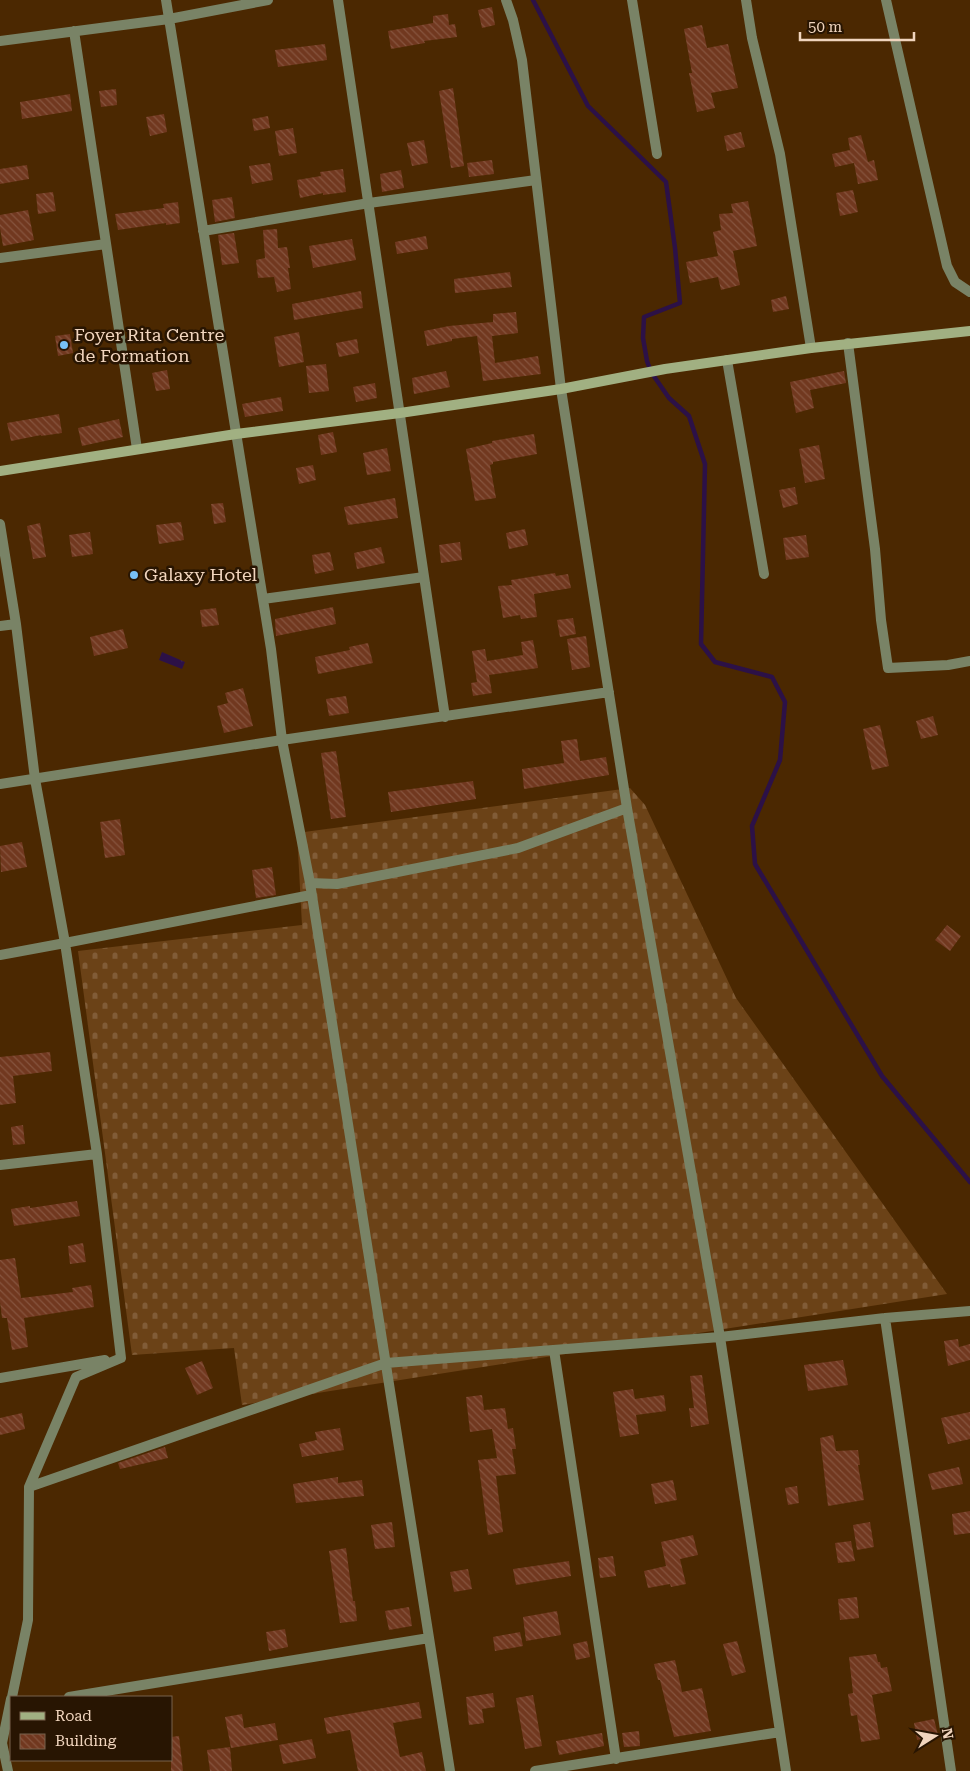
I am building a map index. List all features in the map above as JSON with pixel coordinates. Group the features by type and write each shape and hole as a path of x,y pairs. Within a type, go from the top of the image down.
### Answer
{"main road":[{"path":"0,471 236,434 400,414 561,390 665,369 727,360 848,343 970,331"}],"street":[{"path":"166,0 271,649 282,740 310,883 450,1771"},
{"path":"0,41 169,19 268,0"},
{"path":"338,0 445,717"},
{"path":"506,0 522,60 561,390 627,808 720,1337 786,1771"},
{"path":"632,0 657,154"},
{"path":"746,0 752,38 780,154 811,348"},
{"path":"886,0 946,266 955,282 970,292"},
{"path":"74,31 137,450"},
{"path":"203,231 369,204 536,180"},
{"path":"0,258 106,244"},
{"path":"848,343 875,549 881,620 888,668 948,665 970,661"},
{"path":"727,360 764,574"},
{"path":"0,524 16,624 35,779 65,943 97,1154 121,1358"},
{"path":"263,599 424,577"},
{"path":"0,626 16,624"},
{"path":"0,784 609,692"},
{"path":"310,883 337,884 518,848 627,808"},
{"path":"0,955 311,895"},
{"path":"0,1165 97,1154"},
{"path":"29,1487 386,1363 720,1337 885,1318 970,1311"},
{"path":"885,1318 951,1771"},
{"path":"554,1350 616,1759"},
{"path":"0,1378 121,1358"},
{"path":"12,1696 28,1620 29,1487 76,1377 121,1358"},
{"path":"75,1696 429,1638"},
{"path":"8,1771 2,1743 10,1707"},
{"path":"535,1771 780,1732"}],"green space":[{"path":"630,788 645,805 736,998 947,1294 242,1405 234,1348 132,1355 78,951 302,925 297,833"}],"water":[{"path":"162,652 185,662 182,669 159,660"}],"building":[{"path":"492,7 495,25 482,28 478,10"},
{"path":"448,14 449,25 455,24 457,37 424,41 425,43 391,49 388,31 433,23 433,16"},
{"path":"702,25 707,48 728,44 738,88 711,93 715,108 697,112 689,73 692,73 684,29"},
{"path":"325,44 327,60 278,67 275,50"},
{"path":"453,88 464,166 451,168 439,91"},
{"path":"116,89 117,105 101,107 99,91"},
{"path":"70,94 72,111 22,119 20,102"},
{"path":"164,114 167,132 150,136 146,117"},
{"path":"268,116 270,128 254,131 252,119"},
{"path":"293,128 297,153 279,156 275,131"},
{"path":"741,132 745,147 727,151 724,136"},
{"path":"861,135 868,162 874,160 878,180 858,184 854,163 835,167 832,154 850,150 848,138"},
{"path":"424,140 428,163 412,166 407,143"},
{"path":"492,160 494,174 469,177 467,163"},
{"path":"270,163 273,180 252,184 249,166"},
{"path":"27,165 29,179 0,184 0,169"},
{"path":"343,169 346,192 323,195 323,193 300,198 297,180 321,176 320,172"},
{"path":"401,170 404,188 382,192 380,174"},
{"path":"853,190 858,212 840,216 836,193"},
{"path":"53,192 56,211 38,214 36,194"},
{"path":"232,197 235,218 215,222 212,200"},
{"path":"748,201 757,246 733,251 740,285 721,290 718,277 690,283 686,262 718,256 713,232 721,230 719,214 733,213 731,204"},
{"path":"178,202 180,223 166,225 166,223 118,230 115,214 164,208 163,204"},
{"path":"28,210 34,240 3,246 0,215"},
{"path":"277,229 278,248 287,247 291,289 277,292 274,277 258,278 256,260 265,258 263,230"},
{"path":"234,233 239,263 222,265 218,235"},
{"path":"426,236 428,249 397,254 395,242"},
{"path":"352,239 356,260 313,268 309,246"},
{"path":"510,272 512,287 455,293 454,279"},
{"path":"361,291 363,308 294,320 292,304"},
{"path":"786,296 789,309 773,312 771,300"},
{"path":"516,312 518,333 492,336 495,363 538,356 541,374 483,381 477,336 452,339 452,341 427,346 424,331 449,326 493,322 493,314"},
{"path":"299,332 304,362 279,367 274,337"},
{"name":"Foyer Rita Centre de Formation","path":"70,334 73,353 58,356 55,336"},
{"path":"357,339 359,353 339,357 336,343"},
{"path":"326,364 329,391 309,393 306,366"},
{"path":"167,370 170,389 156,391 152,373"},
{"path":"446,371 450,387 414,394 412,378"},
{"path":"844,371 846,383 810,390 814,408 796,413 790,382"},
{"path":"375,383 377,398 356,402 353,387"},
{"path":"281,397 283,411 245,417 242,404"},
{"path":"59,414 62,433 11,441 7,423"},
{"path":"119,419 123,437 82,446 78,428"},
{"path":"333,432 337,452 321,455 318,435"},
{"path":"534,434 537,454 493,462 490,465 496,498 475,501 466,449 492,443 492,441"},
{"path":"819,445 825,479 805,483 799,449"},
{"path":"387,448 391,471 367,475 363,453"},
{"path":"313,465 316,480 299,484 296,468"},
{"path":"795,487 798,504 783,508 779,490"},
{"path":"395,498 398,518 348,525 344,507"},
{"path":"223,503 226,522 214,524 211,504"},
{"path":"181,522 184,540 159,544 156,525"},
{"path":"40,523 46,557 33,559 27,526"},
{"path":"525,529 528,545 509,549 506,533"},
{"path":"90,532 93,554 72,557 69,535"},
{"path":"806,535 809,557 786,560 783,538"},
{"path":"460,542 462,560 441,563 439,545"},
{"path":"381,547 385,563 357,569 354,553"},
{"path":"330,552 334,570 315,574 312,555"},
{"path":"555,573 556,576 568,574 571,588 534,594 537,617 521,619 520,615 503,618 498,586 512,585 511,580"},
{"path":"333,607 336,624 276,636 275,619"},
{"path":"216,608 219,625 202,627 200,610"},
{"path":"573,618 576,634 560,637 557,620"},
{"name":"Galaxy Hotel","path":"123,629 128,648 94,656 90,637"},
{"path":"586,636 590,667 572,670 567,639"},
{"path":"533,640 538,668 489,675 492,693 473,696 471,683 477,682 472,651 485,649 487,661 523,655 521,642"},
{"path":"368,643 373,663 318,674 315,657 350,650 349,647"},
{"path":"243,688 253,726 224,733 217,706 228,703 225,693"},
{"path":"346,696 349,713 329,716 326,699"},
{"path":"933,716 938,735 921,739 916,721"},
{"path":"880,725 889,766 872,770 863,729"},
{"path":"577,739 580,761 606,757 609,775 524,789 522,769 564,763 561,741"},
{"path":"336,751 346,817 331,819 321,753"},
{"path":"473,781 476,799 391,812 388,792"},
{"path":"120,819 125,855 105,858 100,822"},
{"path":"22,842 27,867 1,872 0,846"},
{"path":"272,867 276,895 256,898 252,870"},
{"path":"947,925 961,936 950,951 935,940"},
{"path":"50,1052 52,1071 13,1076 16,1103 0,1105 0,1057"},
{"path":"23,1125 25,1144 13,1145 11,1127"},
{"path":"77,1201 80,1216 14,1226 11,1209"},
{"path":"83,1243 86,1262 70,1264 68,1246"},
{"path":"15,1258 21,1298 73,1292 72,1288 91,1285 94,1307 24,1318 28,1347 12,1350 7,1318 2,1318 0,1260"},
{"path":"958,1339 959,1347 970,1344 970,1360 948,1366 944,1341"},
{"path":"843,1360 848,1385 808,1391 804,1365"},
{"path":"202,1361 213,1388 197,1395 185,1368"},
{"path":"702,1375 709,1424 691,1427 689,1408 694,1408 690,1376"},
{"path":"633,1389 635,1399 664,1395 666,1411 636,1415 639,1434 620,1437 613,1392"},
{"path":"482,1395 484,1410 505,1408 508,1429 513,1428 516,1449 512,1449 516,1474 496,1476 503,1532 488,1535 478,1460 497,1458 492,1429 470,1432 466,1397"},
{"path":"970,1412 970,1439 948,1444 941,1418"},
{"path":"22,1413 25,1429 0,1435 0,1418"},
{"path":"340,1428 344,1450 302,1457 299,1444 317,1440 315,1432"},
{"path":"833,1435 836,1451 858,1450 860,1465 858,1465 864,1500 828,1506 820,1438"},
{"path":"165,1447 168,1458 120,1469 118,1463"},
{"path":"959,1467 963,1484 932,1490 928,1474"},
{"path":"338,1477 338,1483 362,1480 364,1496 296,1503 293,1484"},
{"path":"673,1480 677,1500 655,1504 651,1484"},
{"path":"797,1486 799,1503 788,1505 785,1488"},
{"path":"970,1511 970,1533 954,1535 952,1514"},
{"path":"392,1522 395,1547 375,1549 371,1525"},
{"path":"870,1522 874,1547 857,1550 853,1525"},
{"path":"693,1535 698,1555 680,1559 686,1584 671,1587 670,1584 648,1588 644,1571 666,1566 661,1542"},
{"path":"851,1541 855,1561 838,1563 835,1543"},
{"path":"346,1548 357,1621 340,1623 329,1551"},
{"path":"613,1556 616,1576 600,1578 598,1558"},
{"path":"569,1561 571,1576 516,1585 513,1569"},
{"path":"468,1569 472,1589 454,1592 450,1572"},
{"path":"857,1597 859,1618 840,1620 838,1599"},
{"path":"409,1607 412,1626 389,1630 385,1611"},
{"path":"557,1611 561,1635 526,1641 523,1617"},
{"path":"285,1629 288,1647 269,1651 266,1632"},
{"path":"520,1632 523,1646 495,1651 493,1637"},
{"path":"587,1641 590,1657 576,1660 573,1644"},
{"path":"737,1641 746,1672 732,1676 723,1644"},
{"path":"876,1654 881,1668 887,1667 892,1691 872,1695 880,1739 861,1742 857,1715 851,1716 848,1694 853,1693 849,1657"},
{"path":"675,1660 682,1692 702,1688 711,1731 674,1737 660,1680 658,1680 654,1664"},
{"path":"493,1693 495,1707 482,1709 484,1723 469,1725 466,1697"},
{"path":"533,1695 542,1746 525,1749 516,1698"},
{"path":"419,1702 422,1718 393,1723 400,1757 422,1752 426,1771 358,1771 350,1730 327,1734 324,1718"},
{"path":"242,1714 244,1728 275,1723 278,1740 231,1748 225,1717"},
{"path":"934,1719 938,1735 917,1740 914,1723"},
{"path":"639,1731 640,1746 624,1747 622,1733"},
{"path":"602,1733 604,1746 559,1755 556,1741"},
{"path":"179,1736 183,1771 171,1771 172,1737"},
{"path":"312,1739 316,1758 283,1764 279,1745"},
{"path":"230,1747 232,1771 210,1771 207,1750"}],"waterway":[{"path":"533,0 588,106 666,182 680,303 644,317 643,338 651,372 669,398 689,416 705,464 701,644 715,662 772,677 785,702 780,760 752,826 755,864 882,1076 970,1182"}],"place":[{"name":"Foyer Rita Centre de Formation","path":"64,345"},
{"name":"Galaxy Hotel","path":"134,575"}]}
